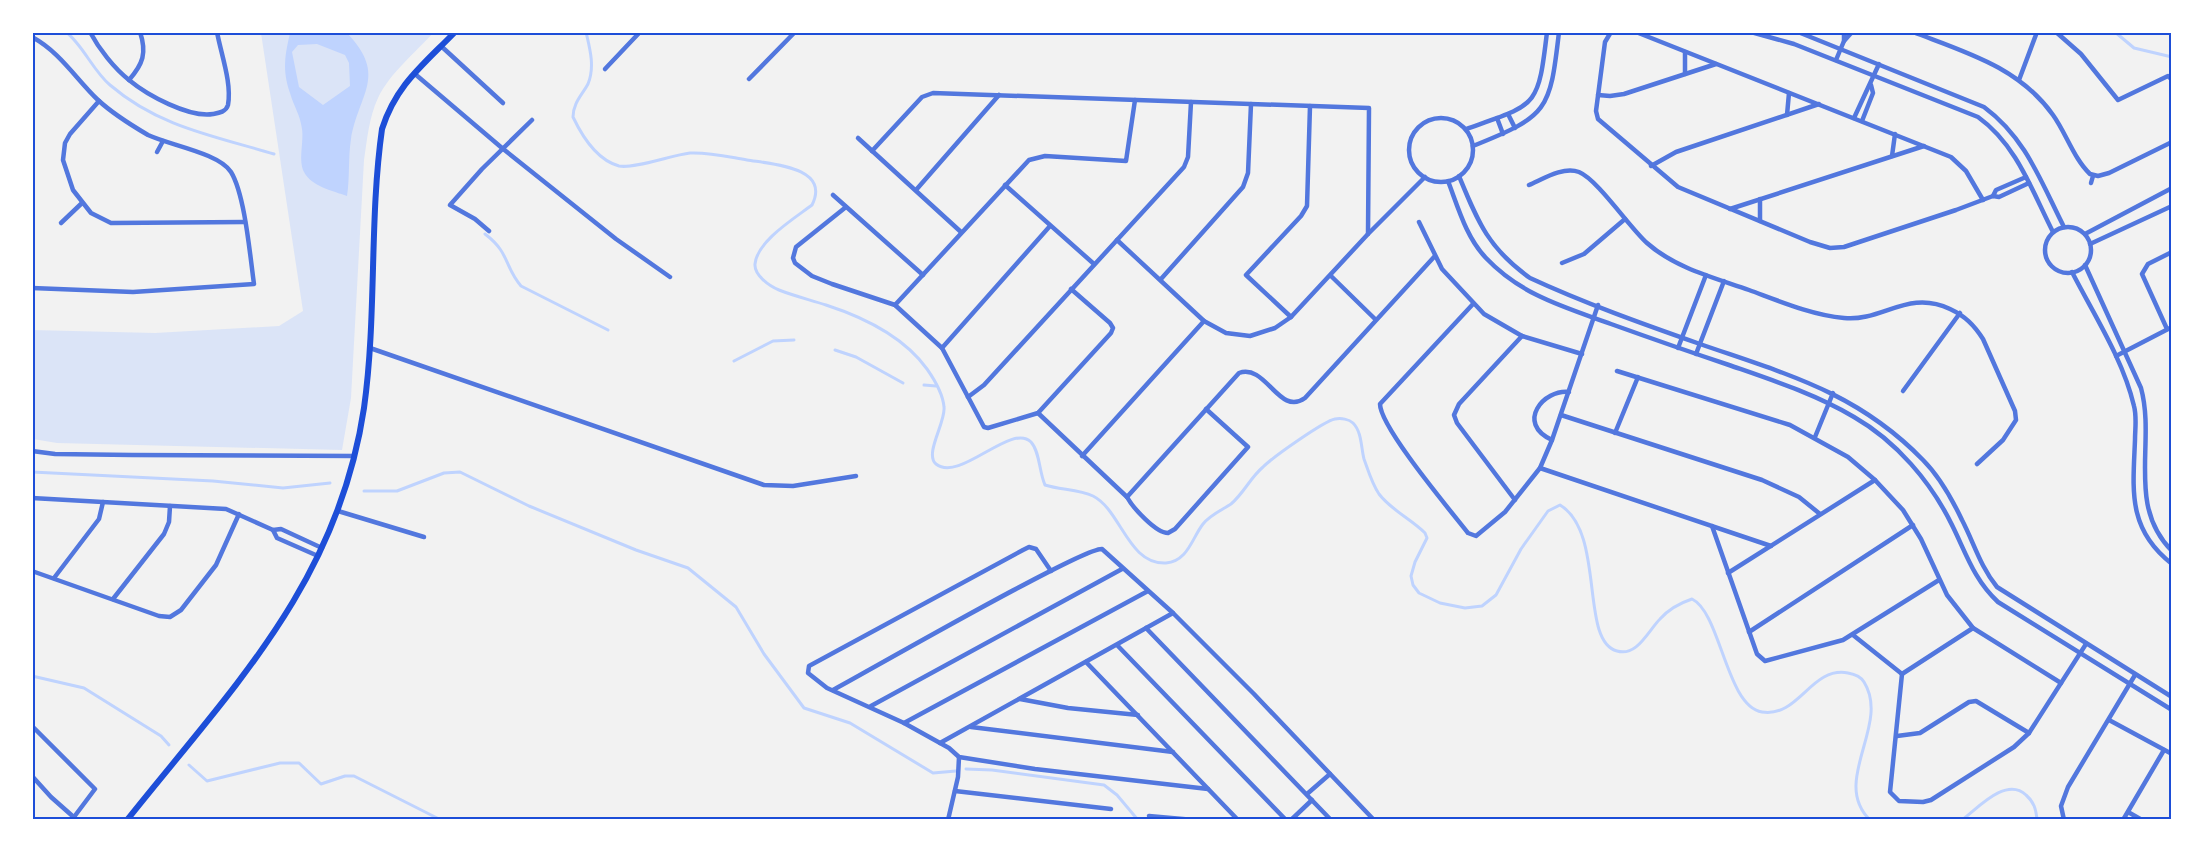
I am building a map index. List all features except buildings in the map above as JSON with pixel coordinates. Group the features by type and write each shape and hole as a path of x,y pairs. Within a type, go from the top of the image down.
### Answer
{"main road":[{"path":"127,820 264,647 292,605 323,548 338,510 354,456 363,409 370,348 379,150 382,129 389,108 397,93 454,32"}],"street":[{"path":"90,32 96,43 129,80 183,111 193,115 206,116 224,111 228,106 228,88 217,32"},
{"path":"129,80 140,67 144,57 140,32"},
{"path":"605,69 640,32"},
{"path":"749,79 794,32"},
{"path":"1466,129 1525,106 1536,93 1542,79 1547,32"},
{"path":"1473,146 1503,134 1532,118 1548,97 1554,72 1559,32"},
{"path":"1751,32 1786,41 1978,117 2005,141 2026,177 2053,232"},
{"path":"1798,32 1984,107 2007,125 2028,154 2064,227"},
{"path":"1844,32 1844,41"},
{"path":"1836,60 1844,41 1852,32"},
{"path":"1912,32 1985,60 2019,80 2054,116 2086,171 2093,176 2109,173 2172,142"},
{"path":"2019,80 2037,32"},
{"path":"2056,32 2081,54 2118,100 2168,76 2172,80"},
{"path":"1609,33 1605,42 1598,95 1596,114 1598,119 1678,187 1810,242 1837,248 1993,196 1999,197 2029,184"},
{"path":"1639,33 1925,146 1959,162 1983,200"},
{"path":"32,37 52,49 99,102 131,125 163,141 214,160 230,171 245,222 254,284 133,292 32,288"},
{"path":"441,46 503,103"},
{"path":"1685,52 1685,74"},
{"path":"1598,95 1616,96 1716,64"},
{"path":"1854,118 1865,90 1871,85 1879,64"},
{"path":"415,74 502,148 616,239 670,277"},
{"path":"1862,121 1873,93 1871,85"},
{"path":"872,151 926,95 933,93 1369,108 1368,234"},
{"path":"1787,115 1789,93"},
{"path":"916,190 998,95"},
{"path":"895,305 1024,164 1040,156 1126,161 1135,100"},
{"path":"99,102 70,134 64,150 63,160 66,176 82,203 91,213 111,223 245,222"},
{"path":"968,397 984,385 1184,167 1188,157 1191,102"},
{"path":"1161,278 1244,187 1248,173 1251,104"},
{"path":"1651,166 1676,152 1819,104"},
{"path":"1291,317 1246,275 1301,216 1307,206 1310,106"},
{"path":"1508,114 1515,128"},
{"path":"1443,118 1452,119 1466,129 1473,146 1470,163 1459,176 1440,182 1425,178 1413,165 1408,149 1414,132 1426,121 1443,118"},
{"path":"1497,118 1503,134"},
{"path":"489,231 450,205 502,148 532,120"},
{"path":"1892,156 1894,134"},
{"path":"858,138 961,232"},
{"path":"157,152 163,141"},
{"path":"1730,209 1925,146"},
{"path":"1529,184 1565,171 1579,172 1592,182 1655,249 1706,275 1779,301 1844,318 1862,317 1914,302 1941,304 1960,313 1976,327 1983,339 2015,411 2016,420 2003,440 1977,464"},
{"path":"1459,176 1488,240 1503,256 1530,278 1682,338 1802,378 1833,393 1880,421 1924,461 1939,480 1962,520 1984,570 1997,587 2172,697"},
{"path":"2091,183 2093,176"},
{"path":"1993,196 1996,190 2026,177"},
{"path":"1117,240 1161,278 1204,321 1226,333 1250,336 1275,328 1291,317 1368,234 1425,178"},
{"path":"1448,181 1473,240 1497,269 1523,290 1594,318 1797,389 1856,417 1915,468 1930,486 1952,523 1973,572 1986,592 1998,602 2079,654 2172,710"},
{"path":"1005,184 1094,264"},
{"path":"2085,234 2172,188"},
{"path":"833,196 923,275"},
{"path":"1760,199 1760,221"},
{"path":"61,223 82,203"},
{"path":"2090,244 2172,206"},
{"path":"846,207 796,247 793,258 795,263 812,276 895,305 942,348 980,422 988,428 1038,413 1113,330 1110,323 1071,289"},
{"path":"1562,263 1584,254 1625,219"},
{"path":"1419,222 1434,257 1450,279 1484,314 1522,336 1582,354"},
{"path":"942,348 1050,226"},
{"path":"2064,227 2075,228 2085,234 2090,244 2090,255 2085,265 2072,272 2057,270 2047,259 2046,245 2053,232 2064,227"},
{"path":"2116,356 2169,328 2144,282 2140,270 2172,252"},
{"path":"1127,497 1236,375 1246,372 1254,374 1288,402 1297,403 1301,401 1434,257"},
{"path":"2085,265 2137,375 2146,407 2147,442 2144,474 2147,508 2158,534 2172,551"},
{"path":"2072,272 2116,356 2135,408 2132,494 2137,515 2149,542 2172,564"},
{"path":"1678,348 1706,275"},
{"path":"1331,276 1375,319"},
{"path":"1696,354 1724,281"},
{"path":"1473,304 1380,404 1380,411 1396,438 1472,536 1480,535 1489,528 1516,500 1540,468 1561,415 1598,305"},
{"path":"1902,391 1960,313"},
{"path":"1082,456 1204,321"},
{"path":"1516,500 1457,423 1454,415 1459,404 1522,336"},
{"path":"370,348 764,484 793,486 835,481 856,476"},
{"path":"1617,371 1790,425 1848,456 1893,498 1913,525 1939,580 1955,606 1973,628 2061,683"},
{"path":"1615,433 1638,377"},
{"path":"1552,440 1538,432 1534,416 1551,395 1562,391 1569,392"},
{"path":"1814,437 1833,393"},
{"path":"1038,413 1127,497 1137,512 1161,532 1168,533 1175,529 1248,447 1206,409"},
{"path":"1561,415 1736,470 1799,497 1820,514"},
{"path":"32,451 55,454 354,456"},
{"path":"1540,468 1771,546"},
{"path":"1728,573 1875,480"},
{"path":"32,498 226,509 273,530 281,529 323,548"},
{"path":"54,578 99,519 103,502"},
{"path":"114,599 164,534 169,522 170,506"},
{"path":"338,510 424,537"},
{"path":"32,571 159,616 170,618 181,610 216,565 239,514"},
{"path":"1748,632 1913,525"},
{"path":"1712,526 1748,632 1757,654 1766,661 1824,647 1853,635 1939,580"},
{"path":"273,530 277,538 319,556"},
{"path":"1051,571 1036,548 1029,547 809,666 807,671 810,676 833,690 871,706 904,723 940,743 959,757 1035,769 1208,789"},
{"path":"833,690 1051,571 1097,548 1105,550 1122,569 1173,613 1374,820"},
{"path":"871,706 1122,569"},
{"path":"904,723 1148,591"},
{"path":"940,743 1173,613"},
{"path":"1146,628 1331,820"},
{"path":"1902,674 1973,628"},
{"path":"1853,635 1902,674"},
{"path":"1902,674 1897,736 1890,786 1892,795 1899,801 1923,802 1941,795 2006,753 2029,733 2086,644"},
{"path":"1117,645 1286,820"},
{"path":"1086,662 1238,820"},
{"path":"2064,820 2061,806 2068,788 2136,675"},
{"path":"1020,700 1068,708 1138,715"},
{"path":"1897,736 1920,733 1969,702 1976,701 2029,733"},
{"path":"2109,720 2172,754"},
{"path":"32,726 95,788 75,818 32,776"},
{"path":"970,727 1174,752"},
{"path":"2123,820 2164,750"},
{"path":"948,820 958,777 959,757"},
{"path":"1307,794 1330,774"},
{"path":"955,792 1111,809"},
{"path":"1291,820 1312,800"},
{"path":"2128,812 2142,820"},
{"path":"1149,816 1194,820"}],"shaded area":[{"path":"261,33 433,33 389,80 378,98 370,121 364,160 351,398 342,450 57,443 33,439 32,330 155,333 279,326 303,311"}],"water":[{"path":"290,33 347,33 359,48 366,61 367,85 351,139 347,196 329,190 312,181 307,177 302,167 301,124 286,77 285,63","holes":["317,44 345,55 349,63 350,86 323,105 299,87 292,52 298,45"]}],"waterway":[{"path":"66,32 78,44 98,73 110,85 148,111 188,128 274,154"},
{"path":"586,32 591,58 590,78 574,107 573,117 591,146 611,163 626,166 690,153 712,154 784,166 806,175 813,182 816,192 812,205 769,239 757,255 755,268 760,276 771,286 840,310 868,322 895,338 918,358 935,382 944,407 942,421 932,453 936,464 946,468 958,466 998,445 1022,438 1031,442 1034,446 1045,485 1093,496 1103,503 1142,555 1153,561 1166,563 1180,558 1189,548 1206,521 1231,504 1258,471 1269,462 1310,432 1329,421 1345,419 1353,423 1358,431 1364,459 1379,494 1389,505 1425,533 1427,538 1415,562 1411,576 1413,585 1419,593 1440,603 1465,608 1482,606 1496,595 1521,549 1548,511 1560,505 1574,519 1583,538 1599,628 1606,643 1617,651 1624,652 1636,647 1660,619 1679,605 1692,599 1702,608 1710,622 1740,694 1750,706 1762,712 1775,712 1786,707 1824,677 1835,673 1850,673 1861,679 1864,682 1870,699 1871,716 1858,771 1856,788 1859,805 1870,820"},
{"path":"2115,32 2134,48 2172,57"},
{"path":"485,234 499,247 521,286 608,330"},
{"path":"734,361 773,341 794,340"},
{"path":"835,350 856,357 903,383"},
{"path":"924,385 936,386"},
{"path":"32,472 213,481 283,488 330,483"},
{"path":"364,491 397,491 444,473 460,472 529,506 636,550 688,568 736,607 764,654 804,708 850,723 933,773 956,771"},
{"path":"32,676 84,688 161,736 169,745"},
{"path":"189,765 207,781 280,763 299,763 321,784 345,776 354,776 441,820"},
{"path":"966,769 992,770 1104,785 1117,795 1138,820"},
{"path":"1962,820 1992,796 2010,789 2018,790 2031,800 2037,820"}]}
